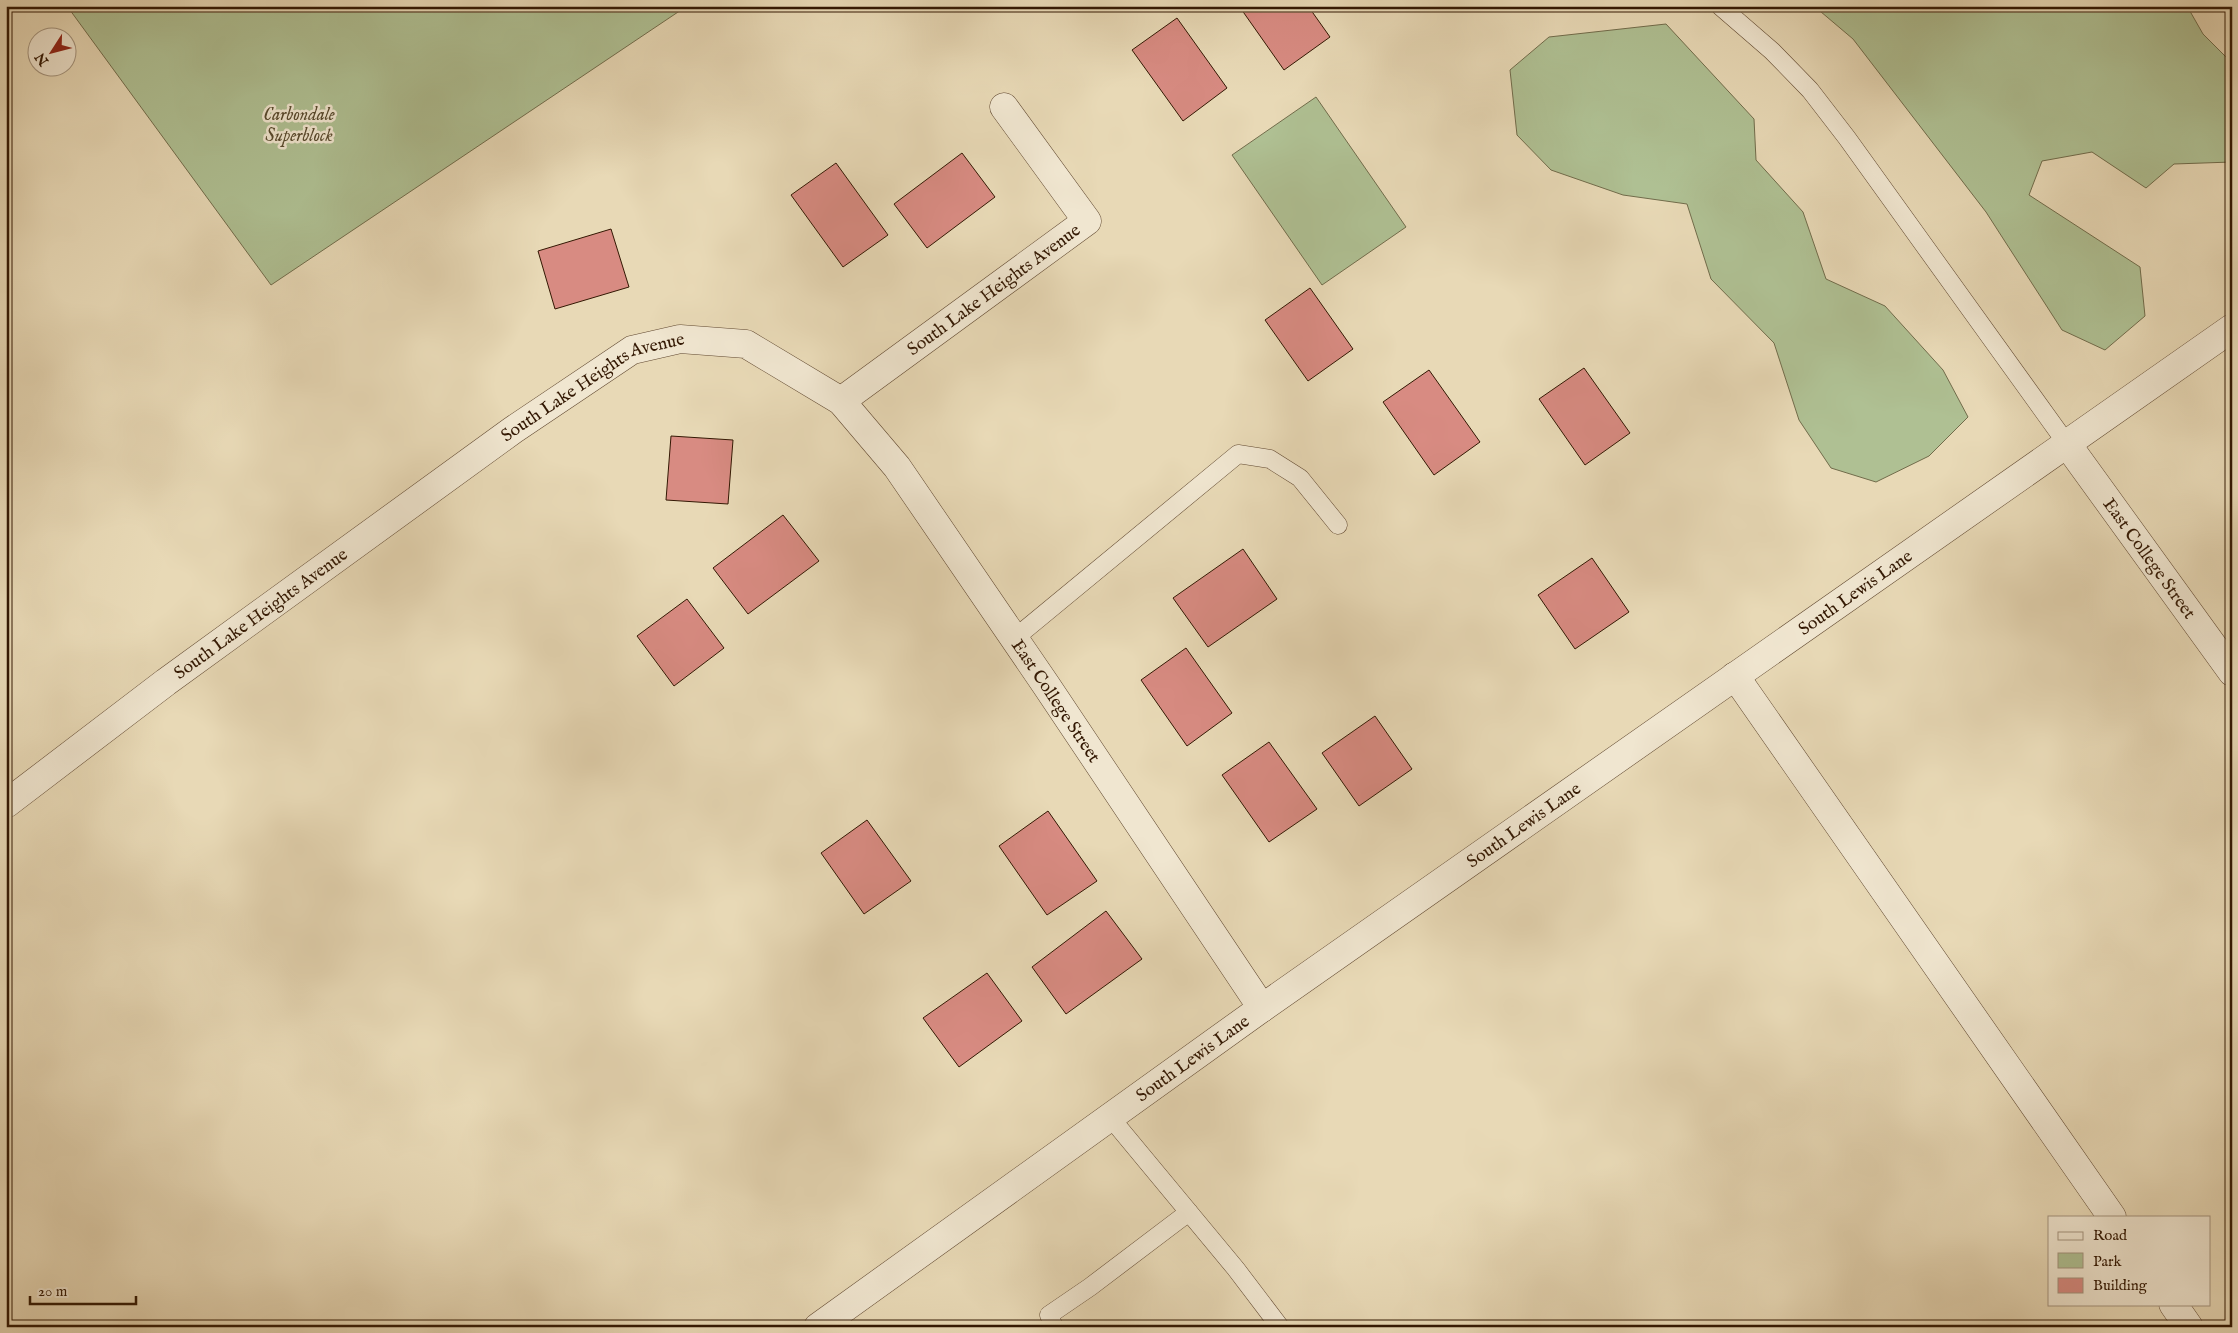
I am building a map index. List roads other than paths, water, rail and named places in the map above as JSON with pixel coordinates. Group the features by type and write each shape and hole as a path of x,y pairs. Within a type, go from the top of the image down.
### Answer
{"street":[{"name":"South Lake Heights Avenue","path":"6,804 166,682 488,448 632,350 680,339 746,344 841,401 1087,221 1004,107"},
{"name":"South Lewis Lane","path":"818,1327 1262,1008 2232,328"},
{"name":"East College Street","path":"841,401 897,467 1015,638 1262,1008"},
{"name":"East College Street","path":"2068,444 2232,672"},
{"path":"1735,676 2111,1216"},
{"path":"2174,1306 2189,1327"}],"lane":[{"path":"1720,6 1772,51 1810,90 1853,146 2068,444"},
{"path":"1015,638 1238,454 1270,459 1300,478 1338,525"},
{"path":"1110,1117 1189,1212 1280,1327"},
{"path":"1054,1327 1048,1315 1090,1287 1189,1212"}],"park label":[{"name":"Carbondale Superblock","path":"299,124"}]}
